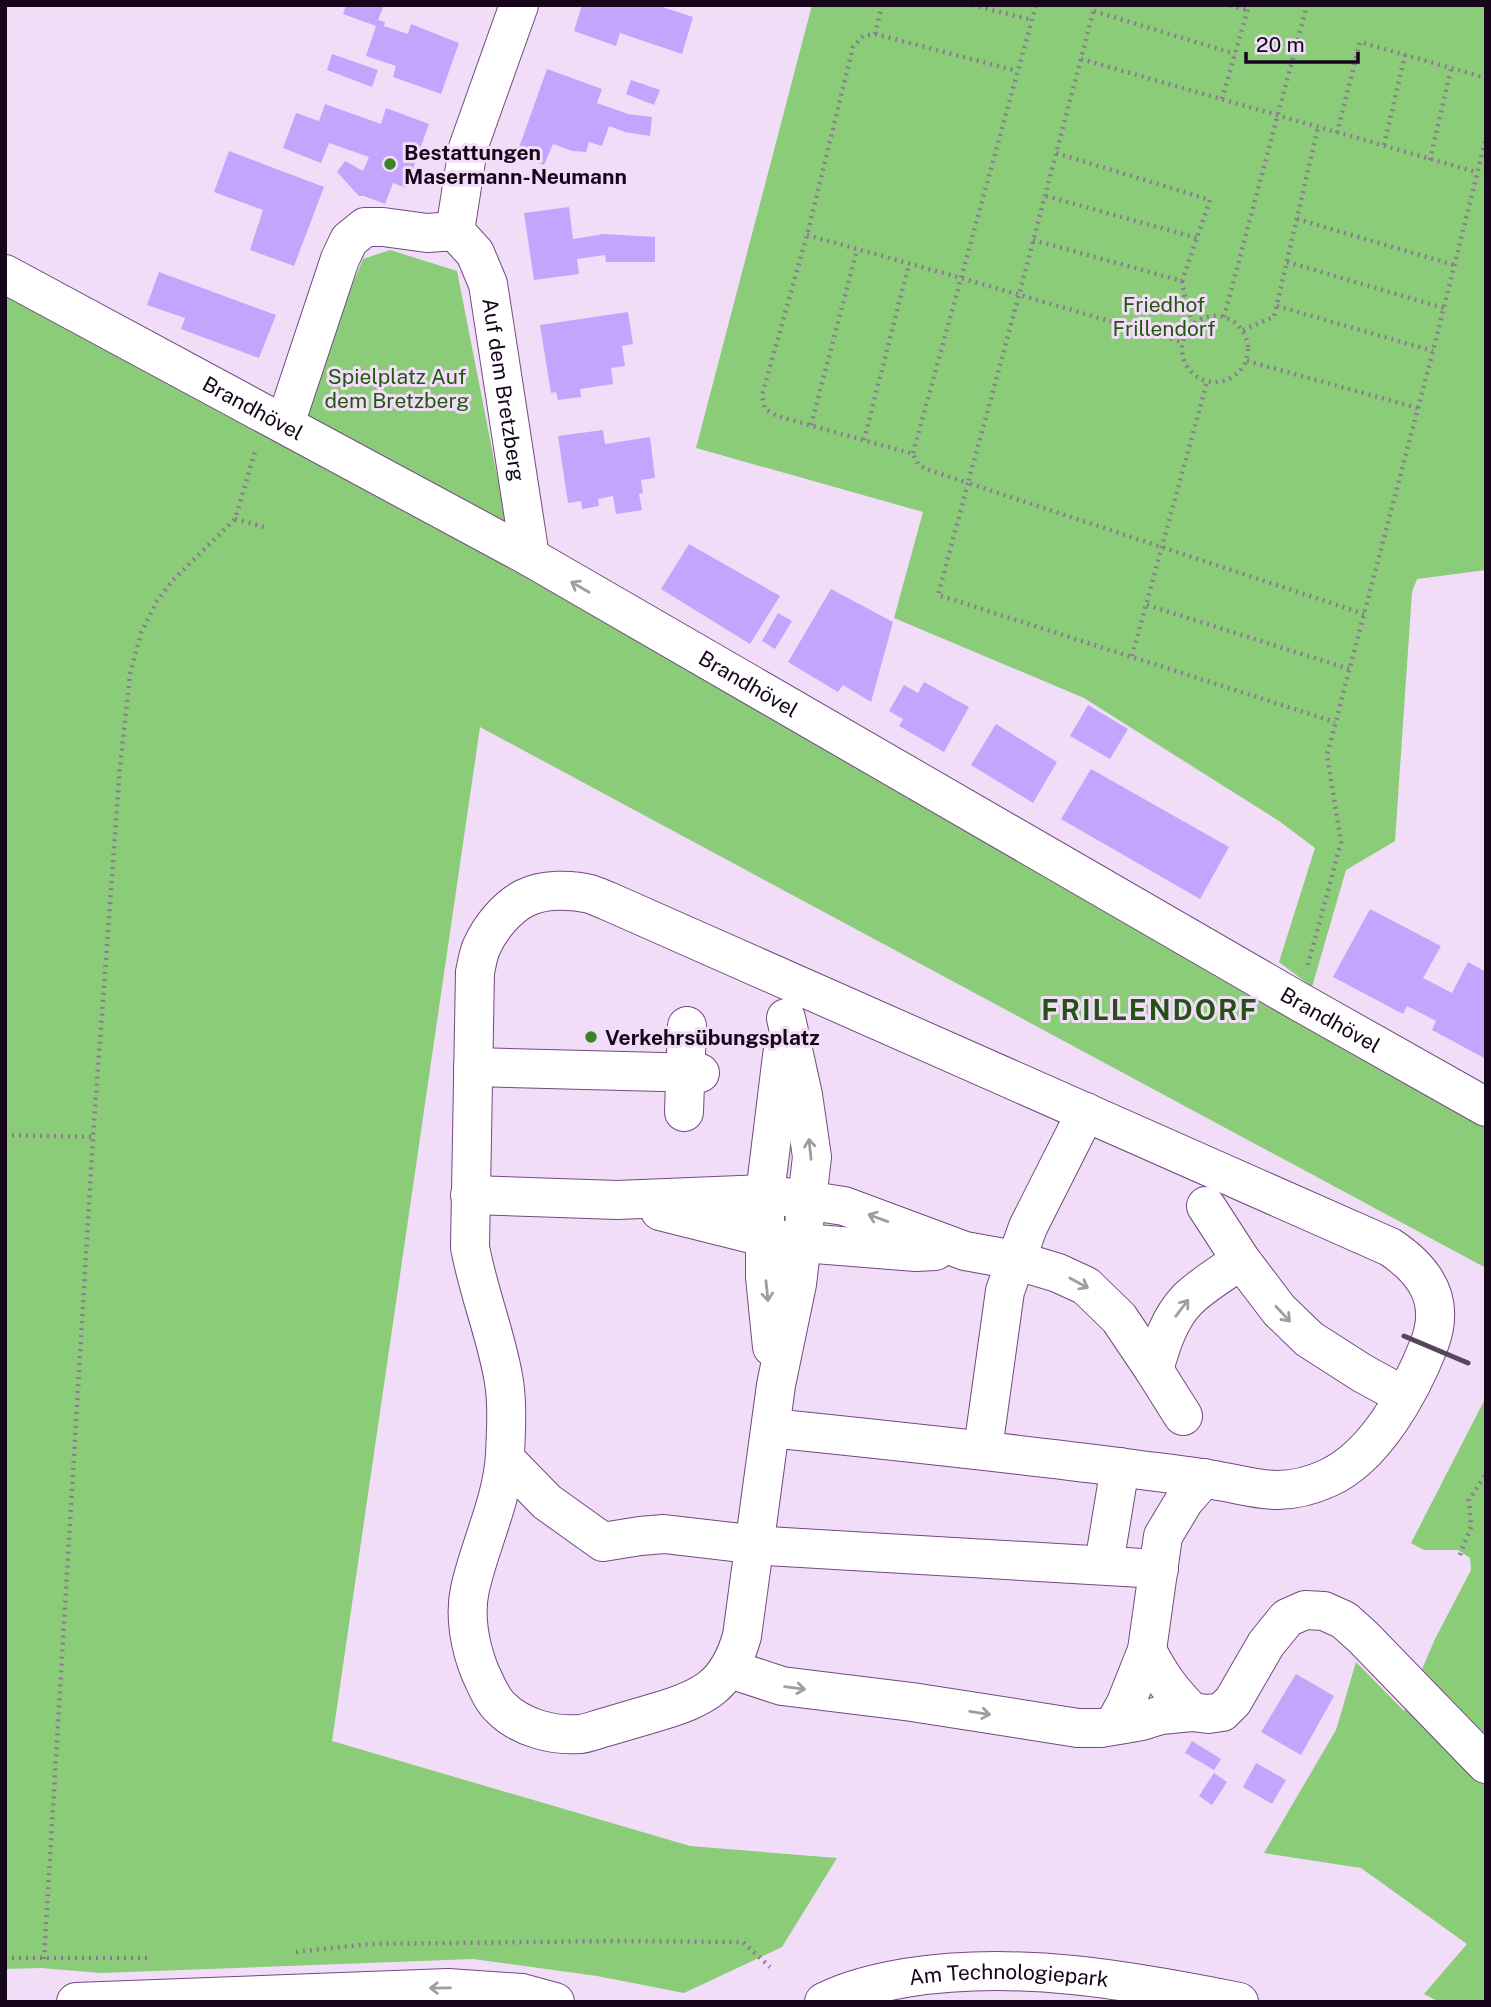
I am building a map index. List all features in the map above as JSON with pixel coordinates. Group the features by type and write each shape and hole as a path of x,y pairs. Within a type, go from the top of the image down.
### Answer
{"main road":[{"path":"275,419 349,240 365,227 427,233 455,230 468,148 519,5"},
{"name":"Auf dem Bretzberg","path":"455,230 475,253 488,285 530,557"},
{"name":"Brandhövel","path":"5,274 530,557 1486,1107"},
{"path":"771,1427 983,1450 1119,1476 1204,1478 1276,1490 1304,1487 1330,1477 1365,1452 1404,1396 1434,1330 1433,1297 1424,1278 1410,1260 1390,1247 589,894 569,891 525,898 494,926 481,947 475,972 470,1247 504,1379 505,1459 500,1488 469,1591 467,1617 471,1642 487,1688 501,1708 537,1729 561,1734 583,1734 674,1707 711,1689 730,1669 736,1657 760,1545 771,1427 776,1385 797,1284 812,1157 803,1095 786,1018"},
{"path":"776,1385 765,1277 765,1194 788,980"},
{"path":"684,1112 693,1073 687,1026"},
{"path":"473,1067 693,1073"},
{"path":"983,1450 1006,1291 1015,1260 1027,1227 1086,1112"},
{"path":"470,1195 617,1200 765,1194 844,1206 965,1251 1015,1260 1058,1273 1086,1286 1119,1318 1182,1416"},
{"path":"617,1200 764,1237 803,1243 916,1252 965,1251"},
{"path":"1206,1206 1241,1260 1279,1310 1309,1339 1404,1396"},
{"path":"1154,1370 1162,1342 1178,1311 1189,1298 1241,1260"},
{"path":"505,1459 547,1502 603,1542 664,1534 760,1545 1151,1568"},
{"path":"1104,1564 1119,1476"},
{"path":"1114,1725 1126,1703 1147,1650 1151,1568 1163,1536 1184,1501 1204,1478"},
{"path":"730,1669 782,1686 912,1702 1078,1728 1101,1728 1161,1715 1222,1712 1233,1702 1266,1644 1287,1618 1305,1610 1324,1611 1344,1620 1486,1764"},
{"path":"1147,1650 1171,1691 1192,1712"},
{"name":"Am Technologiepark","path":"824,2002 843,1993 881,1982 939,1973 1021,1971 1083,1976 1181,1990 1239,2002"},
{"path":"76,2002 448,1988 522,1993 555,2002"}],"path":[{"path":"875,34 882,5"},
{"path":"972,5 1032,20"},
{"path":"1036,5 913,454 918,464 926,469 1364,614"},
{"path":"1222,99 1248,8 1230,5"},
{"path":"1224,317 1307,5"},
{"path":"1235,54 1094,8 938,595 1335,722"},
{"path":"913,454 777,416 765,409 762,395 807,236 853,47 863,36 875,34 1017,71"},
{"path":"1337,133 1360,41 1486,78"},
{"path":"1384,145 1405,55"},
{"path":"1081,59 1476,173"},
{"path":"1430,160 1451,69"},
{"path":"1243,330 1274,317 1318,127"},
{"path":"1298,1001 1341,842 1327,755 1486,138"},
{"path":"1056,153 1210,200 1182,281 1187,308 1194,324"},
{"path":"1045,196 1196,238"},
{"path":"1297,219 1454,265"},
{"path":"807,236 1182,342"},
{"path":"1034,240 1182,281"},
{"path":"811,425 857,250"},
{"path":"1287,262 1444,308"},
{"path":"864,440 909,264"},
{"path":"1277,306 1433,351"},
{"path":"1224,317 1243,330 1249,350 1246,361 1236,376 1217,383 1207,382 1190,372 1181,353 1186,332 1194,324 1203,318 1224,317"},
{"path":"1246,361 1418,408"},
{"path":"1132,656 1207,382"},
{"path":"44,1959 93,1137 120,767 130,674 141,634 157,601 173,580 235,519 275,419"},
{"path":"235,519 268,528"},
{"path":"1147,605 1349,669"},
{"path":"5,1135 93,1137"},
{"path":"1460,1555 1471,1527 1469,1500 1486,1474"}],"green space":[{"name":"Friedhof Frillendorf","path":"812,5 1486,5 1486,570 1417,579 1412,592 1395,841 1346,870 1312,987 1279,962 1315,848 1279,821 1084,698 894,618 923,512 696,448"},
{"name":"Spielplatz Auf dem Bretzberg","path":"390,250 457,271 510,541 295,423 363,259"},
{"path":"5,295 339,471 1486,1122 1486,1268 480,727 332,1741 690,1846 837,1858 782,1947 684,1993 597,1976 473,1959 101,1973 41,1968 5,1969"},
{"path":"1486,1397 1486,2002 1439,2002 1424,1994 1467,1944 1361,1868 1264,1853 1336,1730 1356,1662 1404,1711 1435,1639 1471,1570 1470,1558 1458,1550 1424,1550 1411,1543"}],"building":[{"path":"346,5 384,5 378,20 385,22 384,26 408,34 411,24 459,43 441,94 393,77 396,66 366,56 376,26 343,14"},
{"path":"582,5 656,5 693,17 682,54 620,33 616,46 574,31"},
{"path":"332,54 378,70 372,87 327,70"},
{"path":"547,69 602,89 597,103 628,114 652,117 650,136 609,126 602,146 589,142 586,152 572,151 553,144 544,165 516,156"},
{"path":"631,80 660,90 654,105 626,94"},
{"path":"325,104 381,124 386,108 429,124 406,188 393,183 385,204 359,196 337,172 345,161 363,171 369,157 329,143 321,163 283,148 296,113 319,121"},
{"path":"229,151 324,187 294,266 250,250 263,210 214,192"},
{"path":"569,207 573,239 604,234 655,237 655,262 606,262 605,255 577,259 579,274 534,280 524,213"},
{"path":"159,272 276,315 259,358 181,329 185,318 147,305"},
{"path":"628,312 633,344 622,346 625,366 611,368 613,384 580,389 581,397 558,400 556,392 551,393 540,325"},
{"path":"603,430 605,444 650,437 655,478 641,480 643,493 639,494 642,510 616,514 613,496 598,499 599,506 582,509 581,501 568,503 558,436"},
{"path":"689,544 780,596 750,644 661,589"},
{"path":"831,589 893,622 871,702 843,685 838,692 788,662"},
{"path":"778,613 792,621 775,649 762,641"},
{"path":"924,682 969,707 944,752 899,726 903,719 889,711 904,685 918,693"},
{"path":"1088,705 1128,729 1110,759 1070,736"},
{"path":"996,724 1057,762 1033,803 971,765"},
{"path":"1091,769 1229,847 1200,899 1061,819"},
{"path":"1370,909 1441,946 1423,978 1452,993 1468,962 1486,972 1486,1059 1432,1030 1436,1021 1407,1006 1403,1014 1333,977"},
{"path":"1296,1674 1334,1696 1301,1755 1261,1732"},
{"path":"1192,1741 1221,1759 1214,1770 1185,1753"},
{"path":"1256,1763 1286,1780 1272,1804 1243,1787"},
{"path":"1214,1773 1227,1782 1212,1805 1199,1796"}],"railway":[{"path":"1404,1336 1468,1363"}],"place":[{"name":"Bestattungen Masermann-Neumann","path":"390,164"},
{"name":"Verkehrsübungsplatz","path":"591,1037"}],"district":[{"name":"FRILLENDORF","path":"1150,1009"}]}
